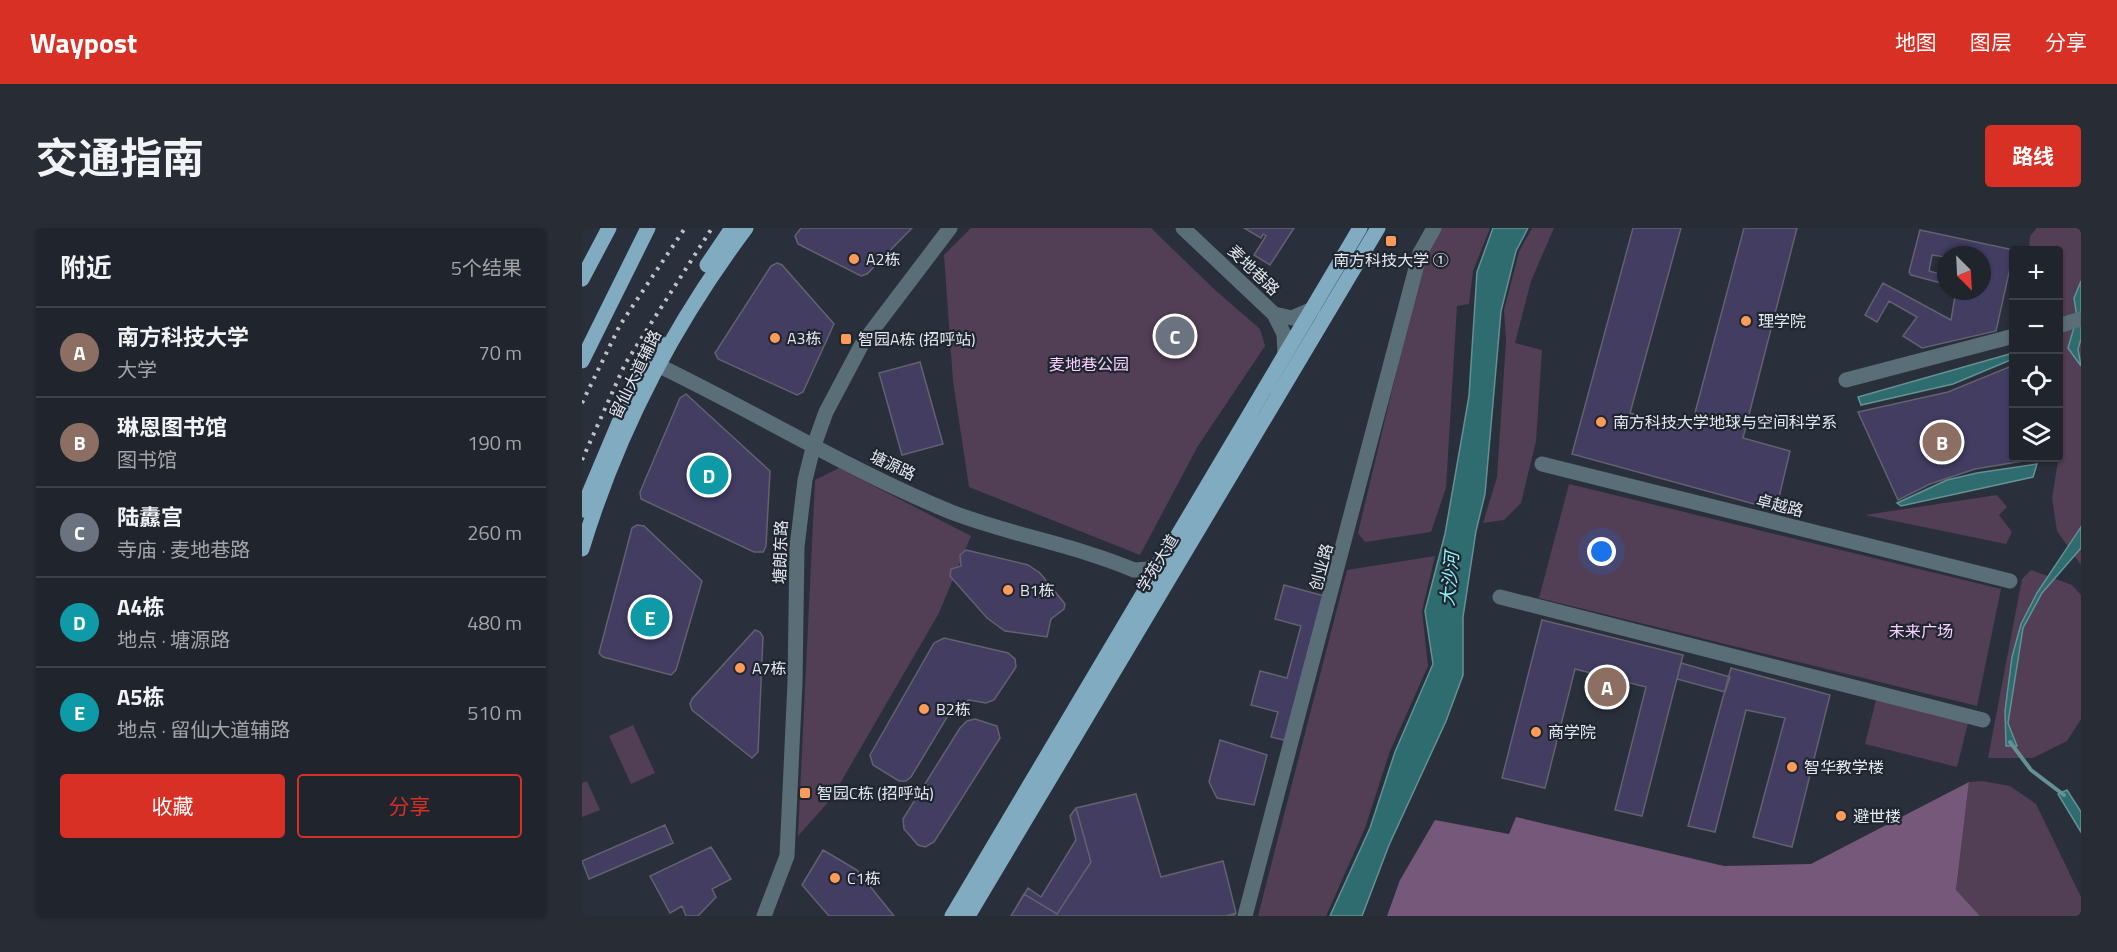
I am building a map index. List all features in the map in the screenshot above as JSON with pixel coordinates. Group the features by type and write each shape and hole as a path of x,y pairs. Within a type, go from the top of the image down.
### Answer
{"main road":[{"path":"582,279 609,228"},
{"path":"582,361 648,228"},
{"name":"留仙大道辅路","path":"582,549 654,363 696,281 732,228"},
{"name":"留仙大道辅路","path":"582,510 631,394 746,228"},
{"name":"学苑大道","path":"952,916 1360,228"},
{"name":"学苑大道","path":"968,916 1378,228"}],"street":[{"name":"塘朗东路","path":"764,916 787,856 795,682 797,547 805,480 813,448 826,412 862,344 950,228"},
{"name":"麦地巷路","path":"1183,228 1274,314 1284,334 1285,355"},
{"name":"创业路","path":"1245,916 1420,253 1434,228"},
{"name":"麦地巷路","path":"1274,314 1292,318 1313,309"},
{"path":"1846,381 2009,337"},
{"name":"塘源路","path":"654,363 813,448 949,511 989,526 1134,570"},
{"name":"卓越路","path":"1542,464 2010,581"},
{"path":"1134,570 1148,569 1163,561"},
{"path":"1134,570 1142,579 1144,592"},
{"path":"1500,597 1983,720"}],"green space":[{"name":"麦地巷公园","path":"971,228 1151,228 1214,289 1260,329 1265,346 1198,446 1140,555 969,487 953,381 944,255"},
{"path":"1441,228 1490,228 1473,271 1469,304 1457,306 1446,488 1431,532 1365,542 1358,533 1424,256"},
{"path":"1532,228 1554,228 1531,281 1515,343 1542,350 1536,441 1521,503 1504,520 1483,523 1497,477 1506,341 1504,310 1519,252"},
{"path":"2037,228 2081,228 2081,565 2057,531 2052,498 2058,462 2063,462 2063,246 2029,246 2030,236"},
{"path":"839,468 971,536 939,613 831,799 798,836 815,480"},
{"name":"未来广场","path":"1569,484 2001,589 1977,706 1539,598"},
{"path":"1997,495 2007,507 1999,515 2012,532 2006,544 1865,515"},
{"path":"1435,556 1422,611 1428,666 1390,751 1365,828 1326,916 1258,916 1347,570"},
{"path":"2031,570 2072,585 2081,595 2081,719 2067,741 2033,758 1988,758 2022,579"},
{"path":"1876,700 1968,723 1957,767 1865,744"},
{"path":"633,725 655,773 631,784 609,736"},
{"path":"587,781 600,810 582,817 582,783"},
{"path":"1982,781 2010,786 2036,804 2081,897 2081,916 1980,916 1956,891 1969,782"}],"shaded area":[{"path":"1969,782 1956,890 1980,916 1387,916 1400,880 1435,820 1509,834 1516,817 1724,866 1811,864"}],"water":[{"name":"大沙河","path":"1493,228 1528,228 1516,251 1501,311 1485,494 1476,531 1463,617 1463,675 1446,721 1389,845 1362,916 1330,916 1370,828 1395,752 1433,664 1425,611 1445,534 1469,396 1477,272"},
{"path":"2081,281 2081,339 2078,349 2081,366 2068,348 2077,317 2074,298"},
{"path":"2009,354 2009,361 1953,384 1861,405 1858,397"},
{"path":"2037,464 2033,477 1901,506 1897,503 1947,480"},
{"path":"2081,527 2081,548 2042,593 2023,628 2008,723 2017,746 2006,746 2005,711 2012,657 2021,624 2037,593"},
{"path":"2067,790 2081,812 2081,832 2058,794"}],"building":[{"name":"A2栋","path":"801,228 912,228 867,274 861,276 798,244 795,236"},
{"path":"1244,228 1294,228 1270,265 1254,255 1266,236 1263,234 1261,238"},
{"name":"理学院","path":"1633,228 1681,228 1630,413 1691,428 1744,228 1797,228 1743,438 1790,451 1776,510 1572,454"},
{"path":"1920,230 2009,249 2009,272 1996,331 1922,348 1903,336 1917,317 1889,301 1877,322 1865,315 1883,283 1951,320 1954,300 1991,300 1991,246 1937,246 1937,256 1932,255 1929,271 1937,273 1937,282 1911,275 1909,272"},
{"name":"A3栋","path":"777,263 782,265 834,324 803,392 797,395 718,359 715,353 771,266"},
{"path":"1182,328 1186,339 1167,345 1163,334"},
{"path":"920,362 943,444 902,455 879,373"},
{"path":"2009,367 2009,462 2017,462 1975,469 1930,484 1898,500 1858,412 1948,392"},
{"path":"686,394 770,471 766,546 763,552 754,552 641,499 640,492 680,398"},
{"path":"637,525 644,526 702,581 676,670 671,675 603,657 599,653 632,528"},
{"name":"B1栋","path":"966,550 1028,565 1040,573 1065,604 1064,609 1051,619 1047,637 1005,631 987,618 950,576 951,569 961,566 960,555"},
{"path":"1284,585 1328,597 1288,741 1271,737 1278,712 1251,705 1260,671 1287,678 1301,626 1275,619"},
{"name":"商学院","path":"1542,620 1683,655 1642,816 1615,810 1646,687 1575,669 1545,788 1502,778"},
{"name":"A7栋","path":"755,630 763,637 758,752 752,758 692,710 690,704"},
{"name":"B2栋","path":"944,638 1008,653 1015,659 1016,667 994,700 986,703 969,700 953,707 911,777 906,781 899,781 873,765 870,755 934,643"},
{"path":"1681,663 1730,677 1725,692 1677,679"},
{"name":"智华教学楼","path":"1731,668 1830,695 1792,847 1753,837 1785,718 1746,710 1715,832 1688,826"},
{"name":"B2栋","path":"975,719 997,726 1000,738 934,842 925,847 918,845 904,829 903,819 960,728 967,721"},
{"path":"1220,740 1267,755 1254,805 1217,798 1209,782"},
{"path":"1136,794 1161,877 1223,861 1236,913 1226,916 1011,916 1024,894 1057,914 1091,862 1076,808"},
{"path":"1136,794 1161,877 1223,861 1236,913 1234,916 1011,916 1028,888 1041,897 1076,840 1070,816 1076,808"},
{"path":"665,825 673,843 589,879 582,861"},
{"path":"711,847 731,879 712,889 716,897 698,916 686,916 682,906 670,913 650,876"},
{"name":"C1栋","path":"823,850 857,870 894,916 829,916 802,885"}],"waterway":[{"path":"2010,742 2031,770 2064,795"}],"railway":[{"path":"582,403 620,325 685,228"},
{"path":"582,460 625,364 712,228"}],"place":[{"name":"南方科技大学 ①","path":"1391,241"},
{"name":"A2栋","path":"854,259"},
{"name":"理学院","path":"1746,321"},
{"name":"陆纛宫","path":"1175,336"},
{"name":"A3栋","path":"775,338"},
{"name":"智园A栋 (招呼站)","path":"846,339"},
{"name":"南方科技大学地球与空间科学系","path":"1601,422"},
{"name":"琳恩图书馆","path":"1942,442"},
{"name":"A4栋","path":"709,475"},
{"name":"B1栋","path":"1008,590"},
{"name":"A5栋","path":"650,617"},
{"name":"A7栋","path":"740,668"},
{"name":"南方科技大学","path":"1607,687"},
{"name":"B2栋","path":"924,709"},
{"name":"商学院","path":"1536,732"},
{"name":"智华教学楼","path":"1792,767"},
{"name":"智园C栋 (招呼站)","path":"805,793"},
{"name":"避世楼","path":"1841,816"},
{"name":"C1栋","path":"835,878"}]}
